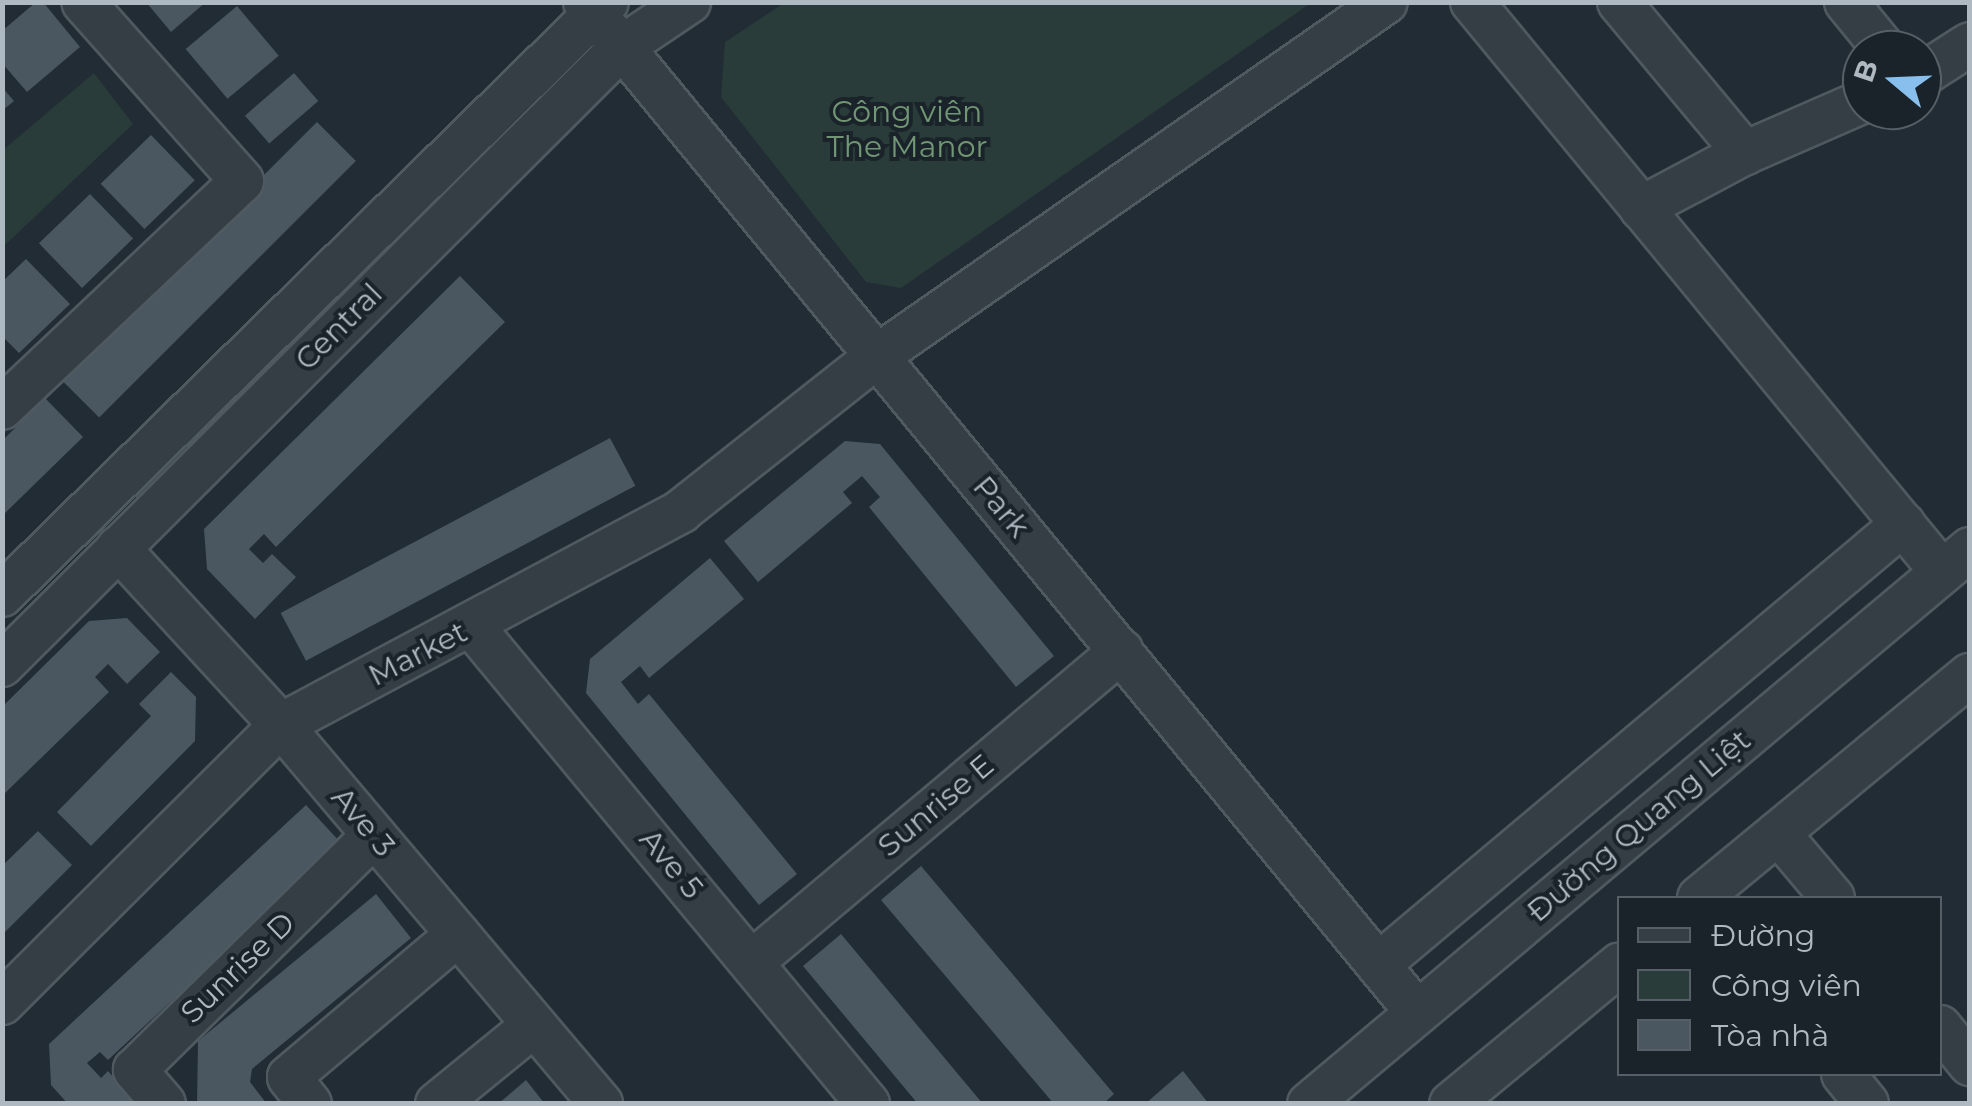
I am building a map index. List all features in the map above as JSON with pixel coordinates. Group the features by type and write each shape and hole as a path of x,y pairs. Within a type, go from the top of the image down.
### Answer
{"street":[{"path":"2,408 242,181 83,2"},
{"name":"Central","path":"2,665 622,47 689,2"},
{"name":"Market","path":"2,1003 281,725 681,511 876,357 1386,2"},
{"path":"1472,2 1903,524 1956,561"},
{"path":"1620,2 1745,153"},
{"path":"1846,2 1869,30"},
{"name":"Central","path":"2,595 595,6"},
{"name":"Park","path":"595,6 622,47 1417,1012"},
{"path":"1942,62 1970,44"},
{"path":"1641,208 1745,153 1842,111"},
{"path":"1378,965 1903,524"},
{"name":"Ave 3","path":"118,548 281,725 600,1104"},
{"name":"Đường Quang Liệt","path":"1309,1104 1956,561"},
{"name":"Ave 5","path":"472,626 868,1104"},
{"name":"Sunrise E","path":"752,962 1120,651"},
{"path":"1701,896 1970,674"},
{"path":"1778,833 1831,896"},
{"name":"Sunrise D","path":"164,1104 134,1070 374,835"},
{"path":"310,1104 289,1077 458,934"},
{"path":"1451,1104 1617,966"},
{"path":"437,1104 534,1024"},
{"path":"1942,1030 1970,1064"},
{"path":"1844,1076 1867,1104"}],"green space":[{"name":"Công viên The Manor","path":"784,3 1311,3 901,288 866,282 721,97 725,42"},
{"path":"94,73 133,124 3,247 3,150"}],"building":[{"path":"36,2 43,2 80,47 27,92 2,63 2,31"},
{"path":"146,2 206,2 171,32"},
{"path":"237,6 279,56 227,99 186,49"},
{"path":"294,73 318,101 269,144 245,116"},
{"path":"2,87 14,101 2,111"},
{"path":"317,122 356,161 99,418 60,379"},
{"path":"151,135 195,180 144,229 101,184"},
{"path":"90,194 133,239 82,288 39,243"},
{"path":"26,259 70,304 19,353 2,336 2,282"},
{"path":"460,276 505,322 276,547 264,534 249,549 263,563 272,554 296,577 255,619 207,569 204,529"},
{"path":"45,398 83,437 2,516 2,441"},
{"path":"610,438 635,486 306,661 281,613"},
{"path":"845,441 880,444 1054,656 1016,687 869,507 880,497 862,476 843,492 852,503 758,582 724,541"},
{"path":"710,558 744,599 649,678 640,666 621,682 638,704 649,694 797,874 759,905 586,693 590,659"},
{"path":"127,618 160,652 127,684 108,664 95,677 109,692 2,796 2,707 89,621"},
{"path":"171,672 196,697 195,741 91,846 57,812 151,716 139,704"},
{"path":"306,805 341,843 108,1060 100,1052 87,1063 101,1078 108,1071 137,1104 68,1104 51,1085 49,1044"},
{"path":"38,831 72,865 2,935 2,866"},
{"path":"921,866 1114,1094 1103,1104 1054,1104 881,900"},
{"path":"376,894 411,938 252,1069 250,1082 267,1104 197,1104 198,1041"},
{"path":"841,934 983,1104 918,1104 803,966"},
{"path":"1183,1071 1209,1104 1145,1104"},
{"path":"526,1080 545,1104 498,1104"}]}
